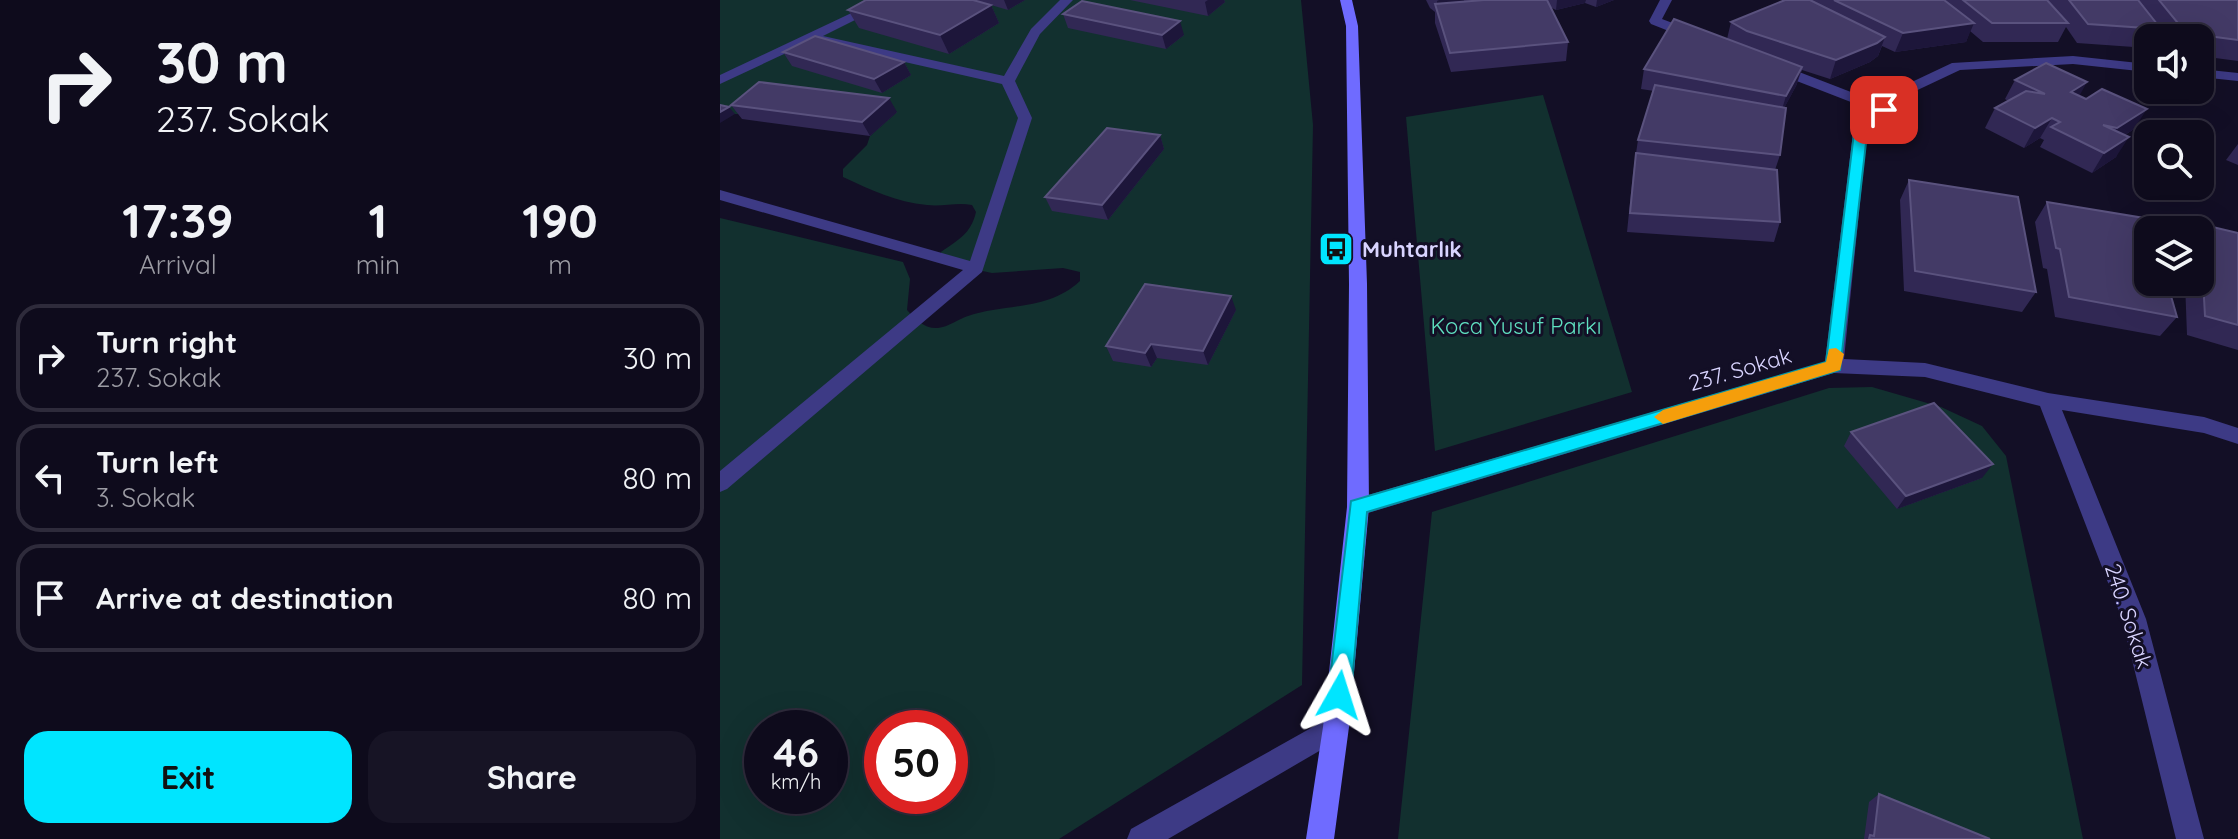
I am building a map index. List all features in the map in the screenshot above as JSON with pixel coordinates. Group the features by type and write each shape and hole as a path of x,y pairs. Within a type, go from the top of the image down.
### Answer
{"main road":[{"path":"1320,839 1336,727 1358,507 1353,56 1352,26 1346,0"}],"street":[{"path":"720,80 889,0"},
{"path":"1008,81 1035,32 1067,0"},
{"path":"1666,0 1655,21 1712,44"},
{"path":"810,37 1008,81"},
{"path":"1755,60 1884,110"},
{"path":"1834,366 1860,133 1902,92 1957,66 2073,60 2134,67"},
{"path":"2214,74 2238,77"},
{"path":"720,483 976,268 1025,118 1008,81"},
{"path":"720,195 976,268"},
{"name":"237. Sokak","path":"1358,507 1834,366 1925,370 2048,400 2204,425 2238,436"},
{"name":"240. Sokak","path":"2048,400 2134,619 2190,839"},
{"path":"1141,839 1336,727"}],"green space":[{"path":"720,0 1301,0 1313,125 1302,685 1059,839 720,839 720,218 903,262 910,279 907,310 920,323 933,328 983,312 1041,302 1068,291 1080,281 1080,272 1063,268 992,273 941,262 941,252 971,226 976,212 972,205 905,201 843,177 843,169 867,145 870,136 896,113 735,114 720,111"},
{"name":"Koca Yusuf Parkı","path":"1543,95 1632,392 1435,451 1406,117"},
{"path":"1872,387 1941,407 1982,426 2006,456 2083,839 1398,839 1432,512 1829,388"}],"building":[{"path":"866,0 973,0 991,5 940,35 848,10"},
{"path":"1547,0 1568,42 1450,53 1435,4"},
{"path":"1785,0 1810,0 1885,37 1836,60 1747,31 1731,22"},
{"path":"1834,0 1944,0 1974,23 1903,33"},
{"path":"1963,0 2047,0 2068,23 1992,23"},
{"path":"2069,0 2138,0 2157,24 2134,24 2134,27 2088,24"},
{"path":"2159,0 2238,0 2238,40 2214,37 2214,24 2179,24"},
{"path":"1082,1 1180,21 1162,35 1063,14"},
{"path":"1674,19 1802,67 1786,96 1644,69"},
{"path":"815,36 904,62 874,79 783,52"},
{"path":"2046,63 2087,82 2071,92 2086,99 2102,89 2147,109 2117,128 2103,125 2129,137 2104,153 2051,127 2060,122 2052,118 2035,128 1995,108 2026,91 2045,94 2015,80"},
{"path":"759,82 889,98 862,122 731,105"},
{"path":"1655,85 1786,108 1780,155 1638,140"},
{"path":"1107,128 1160,135 1102,205 1045,197"},
{"path":"1636,153 1777,170 1780,222 1630,213"},
{"path":"1909,180 2018,197 2036,292 1915,271"},
{"path":"2047,202 2134,216 2134,296 2171,296 2177,317 2069,297 2060,249 2056,248"},
{"path":"2214,227 2238,233 2238,325 2205,316 2204,296 2214,296"},
{"path":"1145,284 1231,296 1203,351 1151,344 1145,353 1106,346"},
{"path":"1934,403 1993,464 1906,496 1851,432"},
{"path":"1879,794 1990,839 1869,839 1870,835 1874,836"}],"slow traffic":[{"path":"1663,417 1834,366 1836,354"}],"place":[{"name":"Muhtarlık","path":"1336,249"}],"route":[{"path":"1339,695 1358,507 1834,366 1860,133 1884,110"}]}
